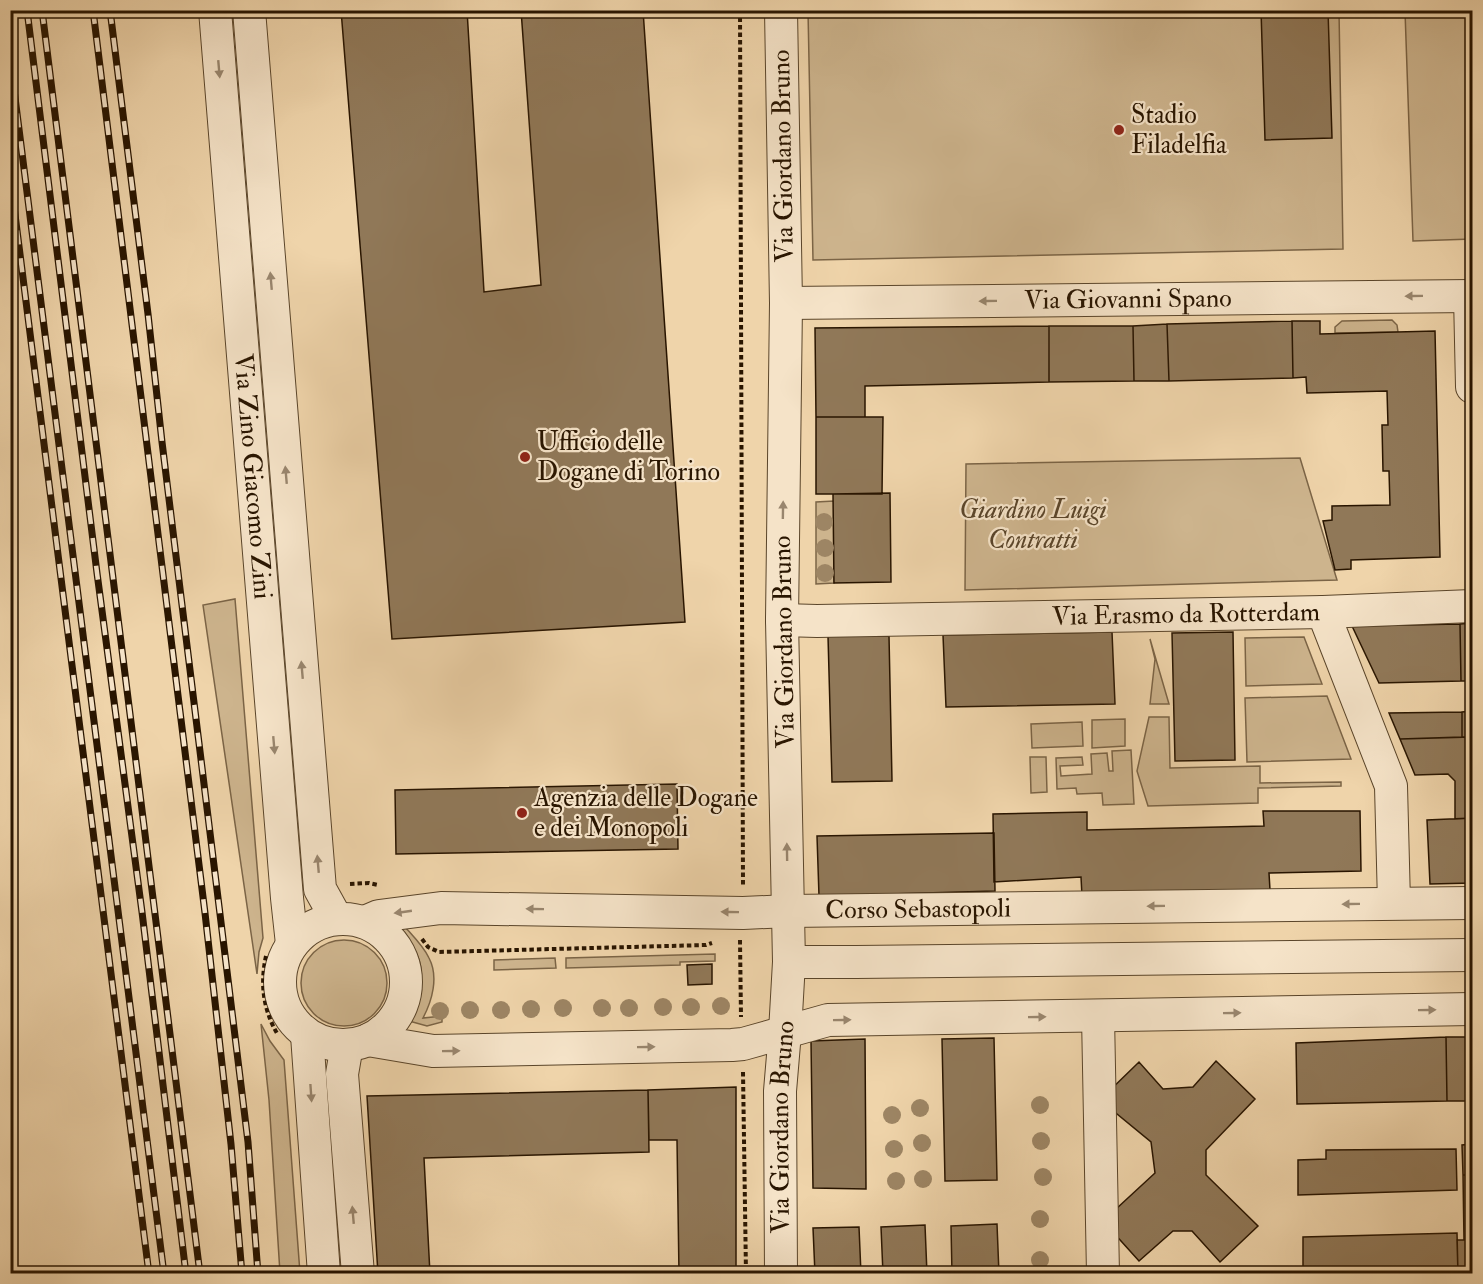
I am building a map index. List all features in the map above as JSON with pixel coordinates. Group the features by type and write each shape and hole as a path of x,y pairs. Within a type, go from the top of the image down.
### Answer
{"street":[{"name":"Via Zino Giacomo Zini","path":"214,10 292,944"},
{"name":"Via Zino Giacomo Zini","path":"249,10 320,889 351,920"},
{"name":"Via Giordano Bruno","path":"781,10 786,303 782,620 789,962 780,1091 781,1274"},
{"name":"Via Giovanni Spano","path":"786,303 1471,296 1473,387"},
{"path":"1323,612 1473,606"},
{"name":"Via Erasmo da Rotterdam","path":"782,620 841,621 1323,612 1391,786 1394,903"},
{"name":"Corso Sebastopoli","path":"351,920 441,908 743,913 1473,903"},
{"path":"358,1274 342,1074 358,1043 383,1031 396,1017 404,1000 407,981 404,962 395,945 382,932 351,920 319,923 304,931 292,944 282,962 279,982 282,1003 292,1021 307,1035 323,1042 358,1043 433,1051 743,1044 828,1020 1473,1009"},
{"name":"Corso Sebastopoli","path":"789,962 1473,955"},
{"path":"1098,1016 1103,1274"},
{"path":"307,1035 324,1274"}],"path":[{"path":"740,10 743,913 740,934 740,994 743,1044 746,1274"},
{"path":"320,889 336,885 369,883 381,886 428,947 439,952 706,945 728,934 743,913"}],"green space":[{"name":"Stadio Filadelfia","path":"808,11 1339,11 1343,249 813,260"},
{"path":"1405,11 1472,11 1472,239 1413,241"},
{"path":"1392,320 1397,325 1398,332 1335,333 1335,327 1342,321"},
{"name":"Giardino Luigi Contratti","path":"1300,458 1337,580 965,590 966,464"},
{"path":"834,501 834,583 816,584 816,502"},
{"path":"235,599 263,938 257,974 203,605"},
{"path":"1304,637 1322,684 1246,686 1245,638"},
{"path":"1150,639 1169,704 1150,704 1155,659"},
{"path":"1327,696 1351,759 1247,762 1245,698"},
{"path":"1149,717 1169,717 1170,768 1260,766 1260,783 1341,782 1341,786 1258,788 1258,803 1148,806 1137,771"},
{"path":"1125,719 1125,746 1092,748 1092,720"},
{"path":"1082,722 1083,746 1032,748 1031,724"},
{"path":"1131,750 1134,804 1103,805 1102,793 1077,794 1076,788 1057,789 1056,758 1082,757 1083,765 1060,766 1061,776 1092,774 1091,754 1107,753 1109,771 1113,771 1112,751"},
{"path":"1030,757 1046,757 1047,792 1031,793"},
{"path":"405,927 427,954 434,973 431,997 423,1018 442,1016 442,1022 427,1026 409,1021 416,1006 421,973 416,953 400,928"},
{"path":"344,940 360,944 374,953 383,967 387,983 383,999 374,1013 360,1022 344,1026 328,1022 314,1013 305,999 301,983 305,967 314,953 328,944"},
{"path":"715,954 715,961 680,962 680,965 566,968 566,958"},
{"path":"555,958 556,968 494,970 494,960"},
{"path":"261,1024 284,1060 300,1273 280,1273 269,1100"}],"building":[{"name":"Ufficio delle Dogane di Torino","path":"341,10 467,10 484,292 541,285 521,10 643,10 685,622 392,639"},
{"path":"1261,10 1328,10 1332,138 1265,140"},
{"path":"1292,321 1293,378 1169,381 1167,324"},
{"path":"1292,321 1320,321 1320,334 1435,331 1440,557 1351,560 1351,569 1335,570 1323,521 1332,520 1332,506 1390,505 1389,471 1383,471 1382,425 1388,425 1387,391 1307,393 1306,377 1293,378"},
{"path":"1167,324 1169,381 1134,381 1133,326"},
{"path":"1049,326 1049,382 865,386 865,417 816,417 815,328"},
{"path":"1049,326 1133,326 1134,381 1049,382"},
{"path":"816,417 883,417 882,494 816,494"},
{"path":"890,493 891,582 834,583 833,494"},
{"path":"1472,623 1472,681 1461,681 1460,624"},
{"path":"1460,624 1461,681 1379,683 1352,626"},
{"path":"1112,632 1115,704 946,707 943,635"},
{"path":"1233,632 1235,760 1175,761 1172,633"},
{"path":"828,636 889,636 892,781 832,782"},
{"path":"1472,711 1472,737 1462,737 1462,712"},
{"path":"1462,712 1462,737 1400,739 1389,713"},
{"path":"1472,737 1472,818 1455,819 1455,781 1448,774 1415,775 1400,739"},
{"path":"677,784 678,849 396,854 395,790"},
{"path":"1263,811 1360,811 1361,871 1269,873 1270,890 1082,896 1081,877 994,882 993,814 1087,812 1087,830 1264,826"},
{"path":"1472,818 1472,883 1430,884 1427,820"},
{"path":"994,833 995,891 819,896 817,836"},
{"path":"712,964 712,984 688,985 687,965"},
{"path":"1446,1037 1447,1101 1297,1104 1296,1043"},
{"path":"1446,1037 1472,1037 1472,1101 1447,1101"},
{"path":"994,1038 997,1180 945,1181 942,1039"},
{"path":"865,1039 866,1189 813,1188 811,1041"},
{"path":"1216,1061 1255,1099 1206,1150 1206,1175 1258,1226 1220,1262 1192,1231 1173,1231 1139,1261 1103,1221 1155,1173 1151,1142 1100,1100 1139,1062 1163,1089 1193,1087"},
{"path":"736,1087 736,1274 679,1274 677,1140 649,1140 648,1090"},
{"path":"648,1090 649,1152 424,1158 430,1274 378,1274 367,1096"},
{"path":"1472,1144 1472,1175 1463,1175 1462,1145"},
{"path":"1456,1149 1457,1190 1298,1195 1298,1160 1326,1159 1326,1150"},
{"path":"1463,1175 1472,1175 1472,1240 1464,1240"},
{"path":"997,1224 999,1274 952,1274 951,1226"},
{"path":"925,1225 927,1274 883,1274 881,1227"},
{"path":"859,1227 861,1274 815,1274 813,1228"},
{"path":"1457,1233 1458,1274 1303,1274 1303,1237"},
{"path":"1457,1240 1472,1240 1472,1274 1458,1274"}],"railway":[{"path":"27,10 186,1274"},
{"path":"42,10 200,1274"},
{"path":"93,10 205,913 231,1144 242,1274"},
{"path":"110,10 248,1142 258,1274"},
{"path":"10,58 164,1274"},
{"path":"10,175 149,1274"}],"place":[{"name":"Stadio Filadelfia","path":"1119,130"},
{"name":"Ufficio delle Dogane di Torino","path":"525,457"},
{"name":"Agenzia delle Dogane e dei Monopoli","path":"522,813"}]}
